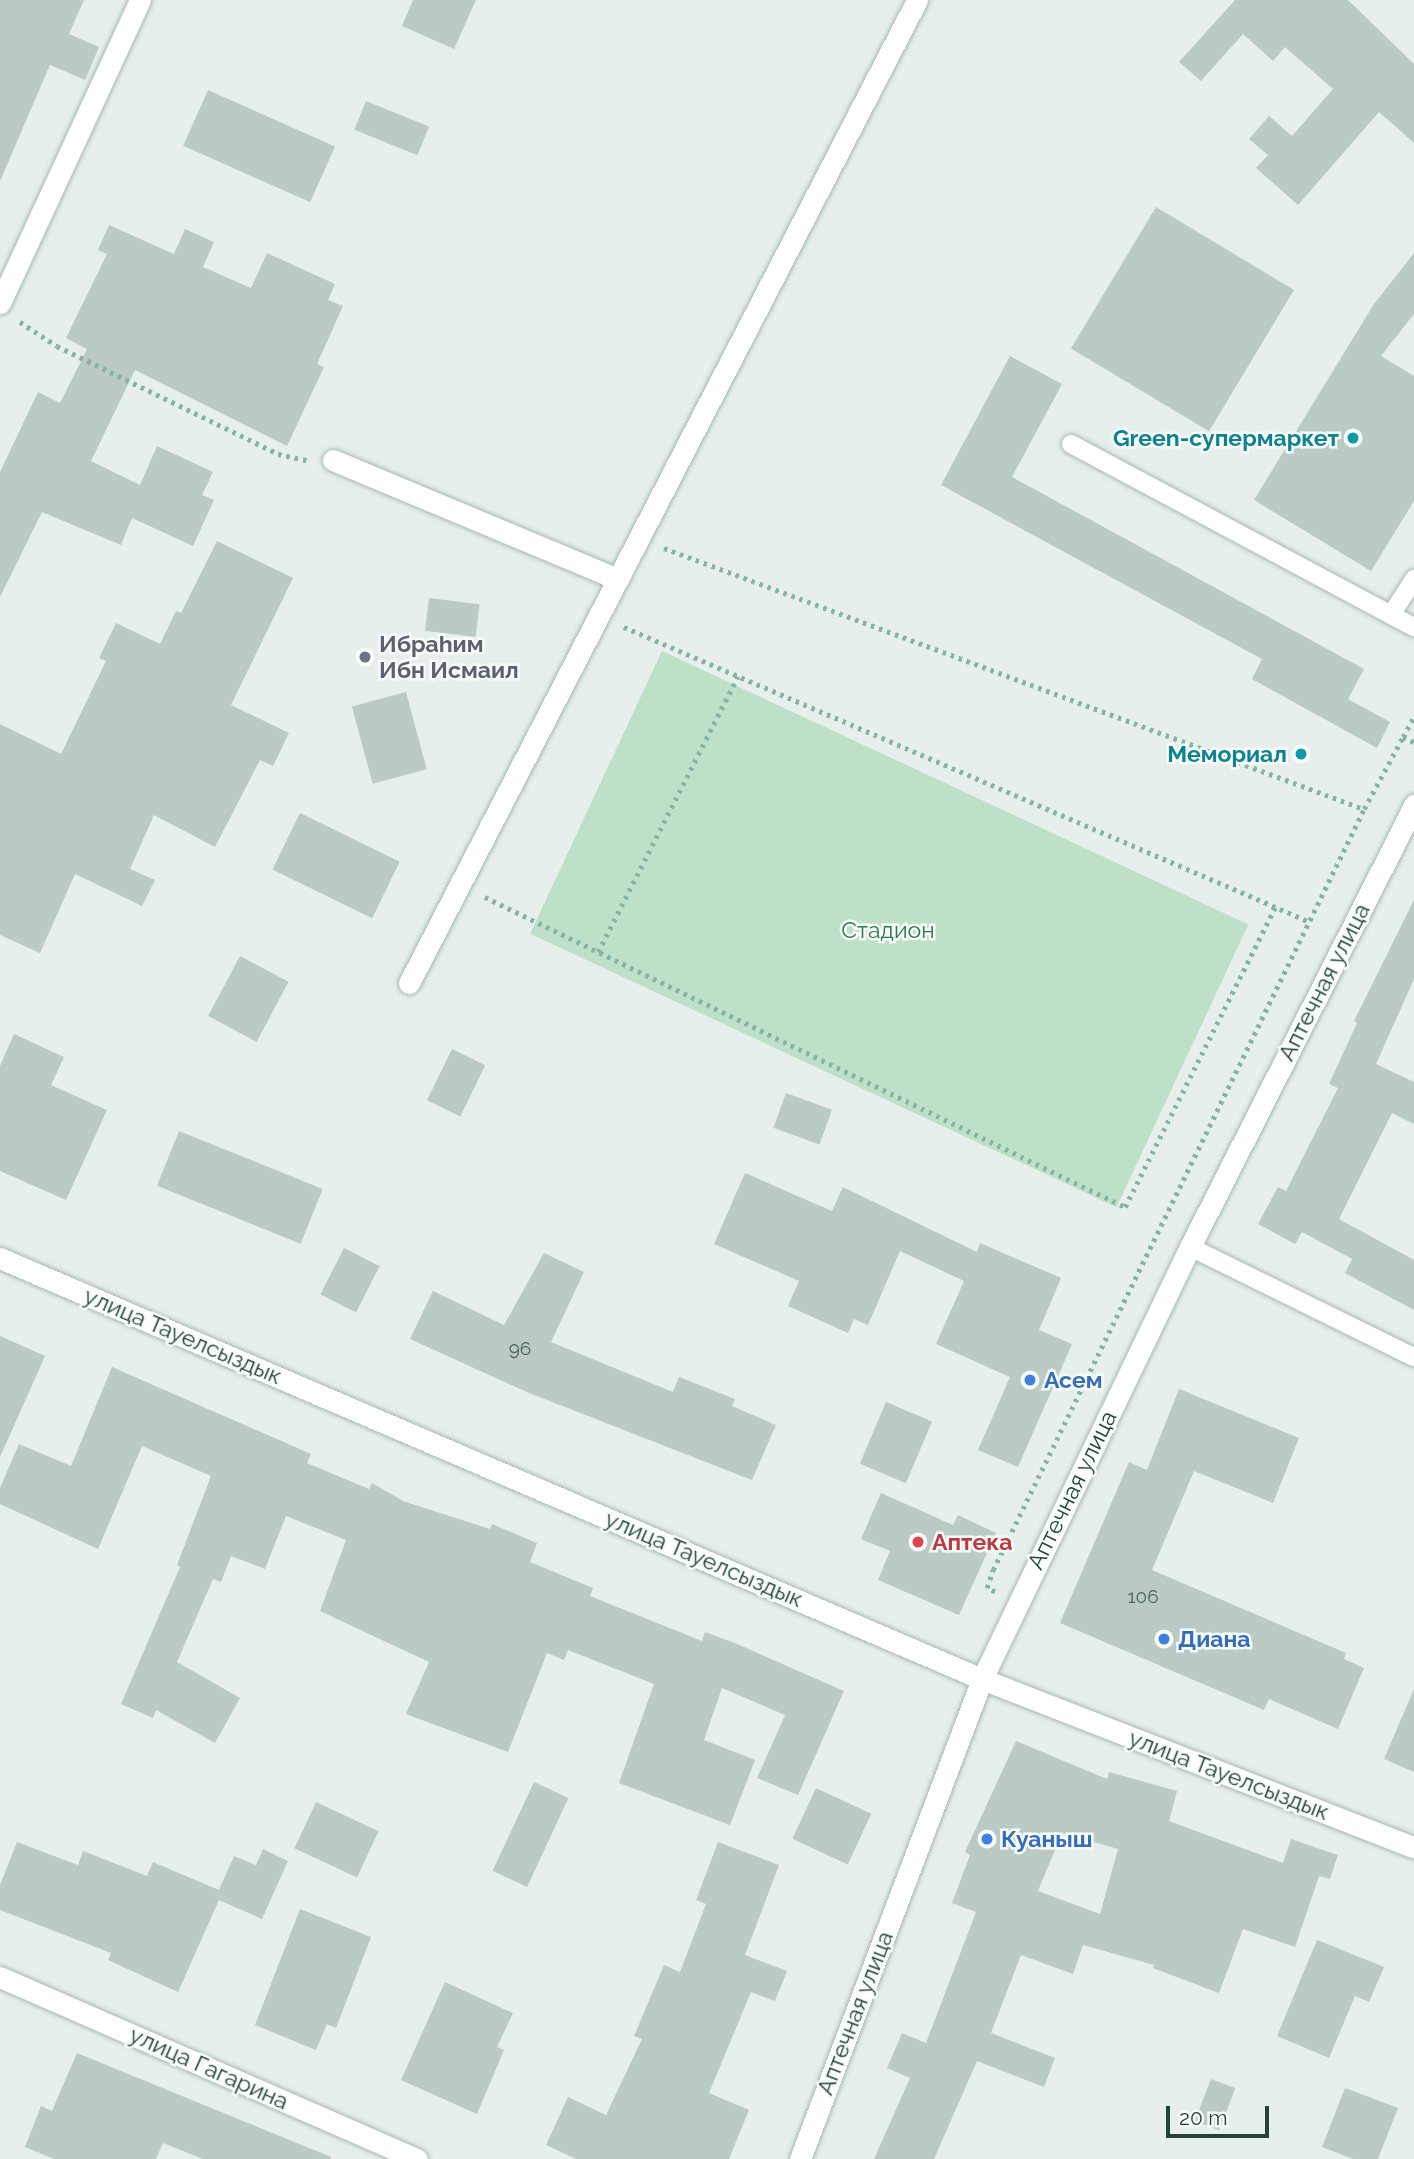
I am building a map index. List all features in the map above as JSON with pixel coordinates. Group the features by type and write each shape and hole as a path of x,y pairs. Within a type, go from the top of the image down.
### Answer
{"street":[{"path":"0,303 140,0"},
{"path":"409,983 462,886 601,617 637,538 917,0"},
{"path":"333,460 618,579"},
{"name":"Аптечная улица","path":"800,2159 982,1679 1190,1247 1414,806"},
{"name":"улица Тауелсыздык","path":"0,1258 982,1679 1414,1847"},
{"name":"улица Гагарина","path":"0,1977 417,2159"}],"lane":[{"path":"1071,444 1414,627"},
{"path":"1391,615 1414,579"},
{"path":"1190,1247 1414,1357"}],"path":[{"path":"17,319 57,346 278,454 293,459 333,460"},
{"path":"637,538 1364,809"},
{"path":"601,617 1308,921"},
{"path":"598,952 738,676"},
{"path":"1018,1602 987,1588 993,1570 1308,921 1414,716"},
{"path":"1403,737 1414,742"},
{"path":"462,886 1125,1207 1275,907"}],"green space":[{"name":"Стадион","path":"662,651 1248,924 1117,1207 530,934"}],"building":[{"path":"0,0 84,0 69,34 99,47 85,80 50,65 0,181"},
{"path":"413,0 476,0 454,49 402,26"},
{"path":"1235,0 1348,0 1414,64 1414,143 1379,112 1298,205 1256,168 1268,155 1249,139 1269,116 1292,136 1333,89 1285,47 1273,61 1243,34 1201,81 1179,62"},
{"path":"208,90 335,147 310,202 183,146"},
{"path":"366,101 429,126 417,155 354,130"},
{"path":"1156,207 1294,290 1209,431 1071,348"},
{"path":"109,225 174,254 185,229 214,242 203,267 251,288 267,253 335,284 328,300 343,306 317,364 324,367 287,446 135,370 91,461 140,485 157,446 213,472 202,495 214,500 193,546 132,518 121,545 42,512 0,597 0,472 38,392 60,403 87,349 66,338 107,254 98,250"},
{"name":"Green-супермаркет","path":"1414,253 1414,314 1381,356 1414,376 1414,501 1371,571 1254,500 1374,304"},
{"path":"1010,356 1062,384 1012,477 1364,669 1348,699 1390,722 1377,748 1252,679 1262,659 941,485"},
{"path":"217,541 293,578 231,705 289,733 273,766 260,760 215,847 154,815 130,869 155,880 142,906 75,874 40,953 0,935 0,724 61,754 106,661 99,658 116,623 160,644 176,611 181,613"},
{"path":"429,598 480,604 476,637 425,631"},
{"path":"406,692 427,769 373,784 352,706"},
{"path":"300,813 400,862 372,918 272,870"},
{"path":"1414,900 1414,979 1376,1064 1414,1082 1414,1124 1392,1113 1339,1219 1414,1260 1414,1310 1345,1273 1352,1259 1302,1232 1295,1244 1258,1224 1278,1187 1286,1191 1338,1088 1329,1084 1357,1023 1354,1021"},
{"path":"240,956 289,982 257,1042 208,1016"},
{"path":"14,1034 64,1057 51,1085 107,1110 66,1200 0,1171 0,1066"},
{"path":"452,1049 485,1065 460,1116 427,1100"},
{"path":"786,1093 832,1110 819,1145 773,1128"},
{"path":"179,1131 323,1189 301,1244 157,1186"},
{"path":"745,1173 832,1211 843,1187 977,1252 980,1243 1061,1278 1039,1330 1072,1344 1018,1467 978,1450 1010,1377 936,1344 964,1281 900,1251 868,1325 854,1319 848,1333 788,1306 799,1281 714,1244"},
{"path":"344,1248 380,1266 356,1312 320,1294"},
{"path":"544,1253 584,1272 551,1342 673,1392 679,1377 735,1399 732,1406 776,1425 752,1480 529,1393 410,1339 433,1291 504,1325"},
{"path":"0,1336 45,1356 0,1457"},
{"path":"112,1367 311,1454 307,1463 369,1489 372,1483 403,1501 490,1529 492,1524 537,1543 530,1562 593,1588 590,1596 702,1641 705,1632 844,1691 798,1795 757,1778 785,1715 722,1688 704,1740 755,1760 730,1825 619,1783 654,1684 568,1650 564,1660 547,1653 508,1752 406,1714 429,1662 320,1611 346,1540 286,1516 265,1569 231,1556 221,1582 213,1579 177,1662 240,1698 215,1743 156,1710 153,1718 121,1704 180,1567 177,1565 211,1476 142,1446 98,1549 0,1504 0,1488 19,1444 71,1466"},
{"path":"1179,1389 1299,1438 1273,1503 1194,1471 1152,1570 1346,1653 1344,1659 1364,1668 1338,1729 1269,1699 1264,1710 1060,1623 1129,1462 1147,1470"},
{"path":"886,1402 932,1422 906,1483 860,1464"},
{"path":"881,1493 953,1525 958,1515 996,1533 959,1615 878,1580 890,1551 861,1539"},
{"path":"1414,1689 1414,1772 1384,1759"},
{"path":"1016,1741 1107,1779 1109,1772 1177,1791 1169,1821 1283,1863 1291,1839 1338,1855 1330,1879 1319,1876 1295,1947 1243,1929 1219,1993 1153,1968 1154,1965 1083,1945 1073,1974 1021,1955 991,2033 1055,2058 1044,2087 977,2061 934,2159 874,2159 910,2078 887,2068 902,2033 926,2043 976,1912 952,1903 970,1855 965,1852","holes":["1062,1833 1118,1849 1100,1914 1038,1891"]},
{"path":"534,1782 568,1798 527,1887 493,1871"},
{"path":"816,1788 871,1814 848,1865 792,1839"},
{"path":"316,1802 379,1831 357,1877 294,1848"},
{"path":"17,1842 78,1865 83,1851 147,1876 153,1862 219,1890 234,1856 256,1865 263,1849 288,1861 262,1919 219,1900 178,1992 108,1960 111,1953 0,1910 0,1885"},
{"path":"718,1842 779,1865 745,1955 787,1971 775,2001 751,1992 709,2093 749,2110 729,2159 576,2159 546,2145 568,2097 606,2115 642,2039 634,2036 664,1965 680,1972 706,1904 696,1900"},
{"path":"300,1909 371,1937 336,2028 327,2024 316,2050 255,2025"},
{"path":"1317,1940 1384,1967 1369,2002 1355,1996 1329,2058 1277,2036"},
{"path":"445,1982 513,2013 497,2047 504,2050 477,2114 401,2080"},
{"path":"77,2053 331,2159 203,2159 163,2143 156,2159 54,2159 25,2147 41,2106 52,2111"},
{"path":"1211,2079 1235,2088 1219,2130 1195,2121"},
{"path":"1345,2088 1398,2108 1378,2159 1353,2159 1322,2147"}],"place":[{"name":"Green-супермаркет","path":"1353,438"},
{"name":"Ибраһим Ибн Исмаил","path":"365,657"},
{"name":"Мемориал","path":"1301,754"},
{"name":"Асем","path":"1030,1380"},
{"name":"Аптека","path":"918,1542"},
{"name":"Диана","path":"1164,1639"},
{"name":"Куаныш","path":"987,1839"}]}
